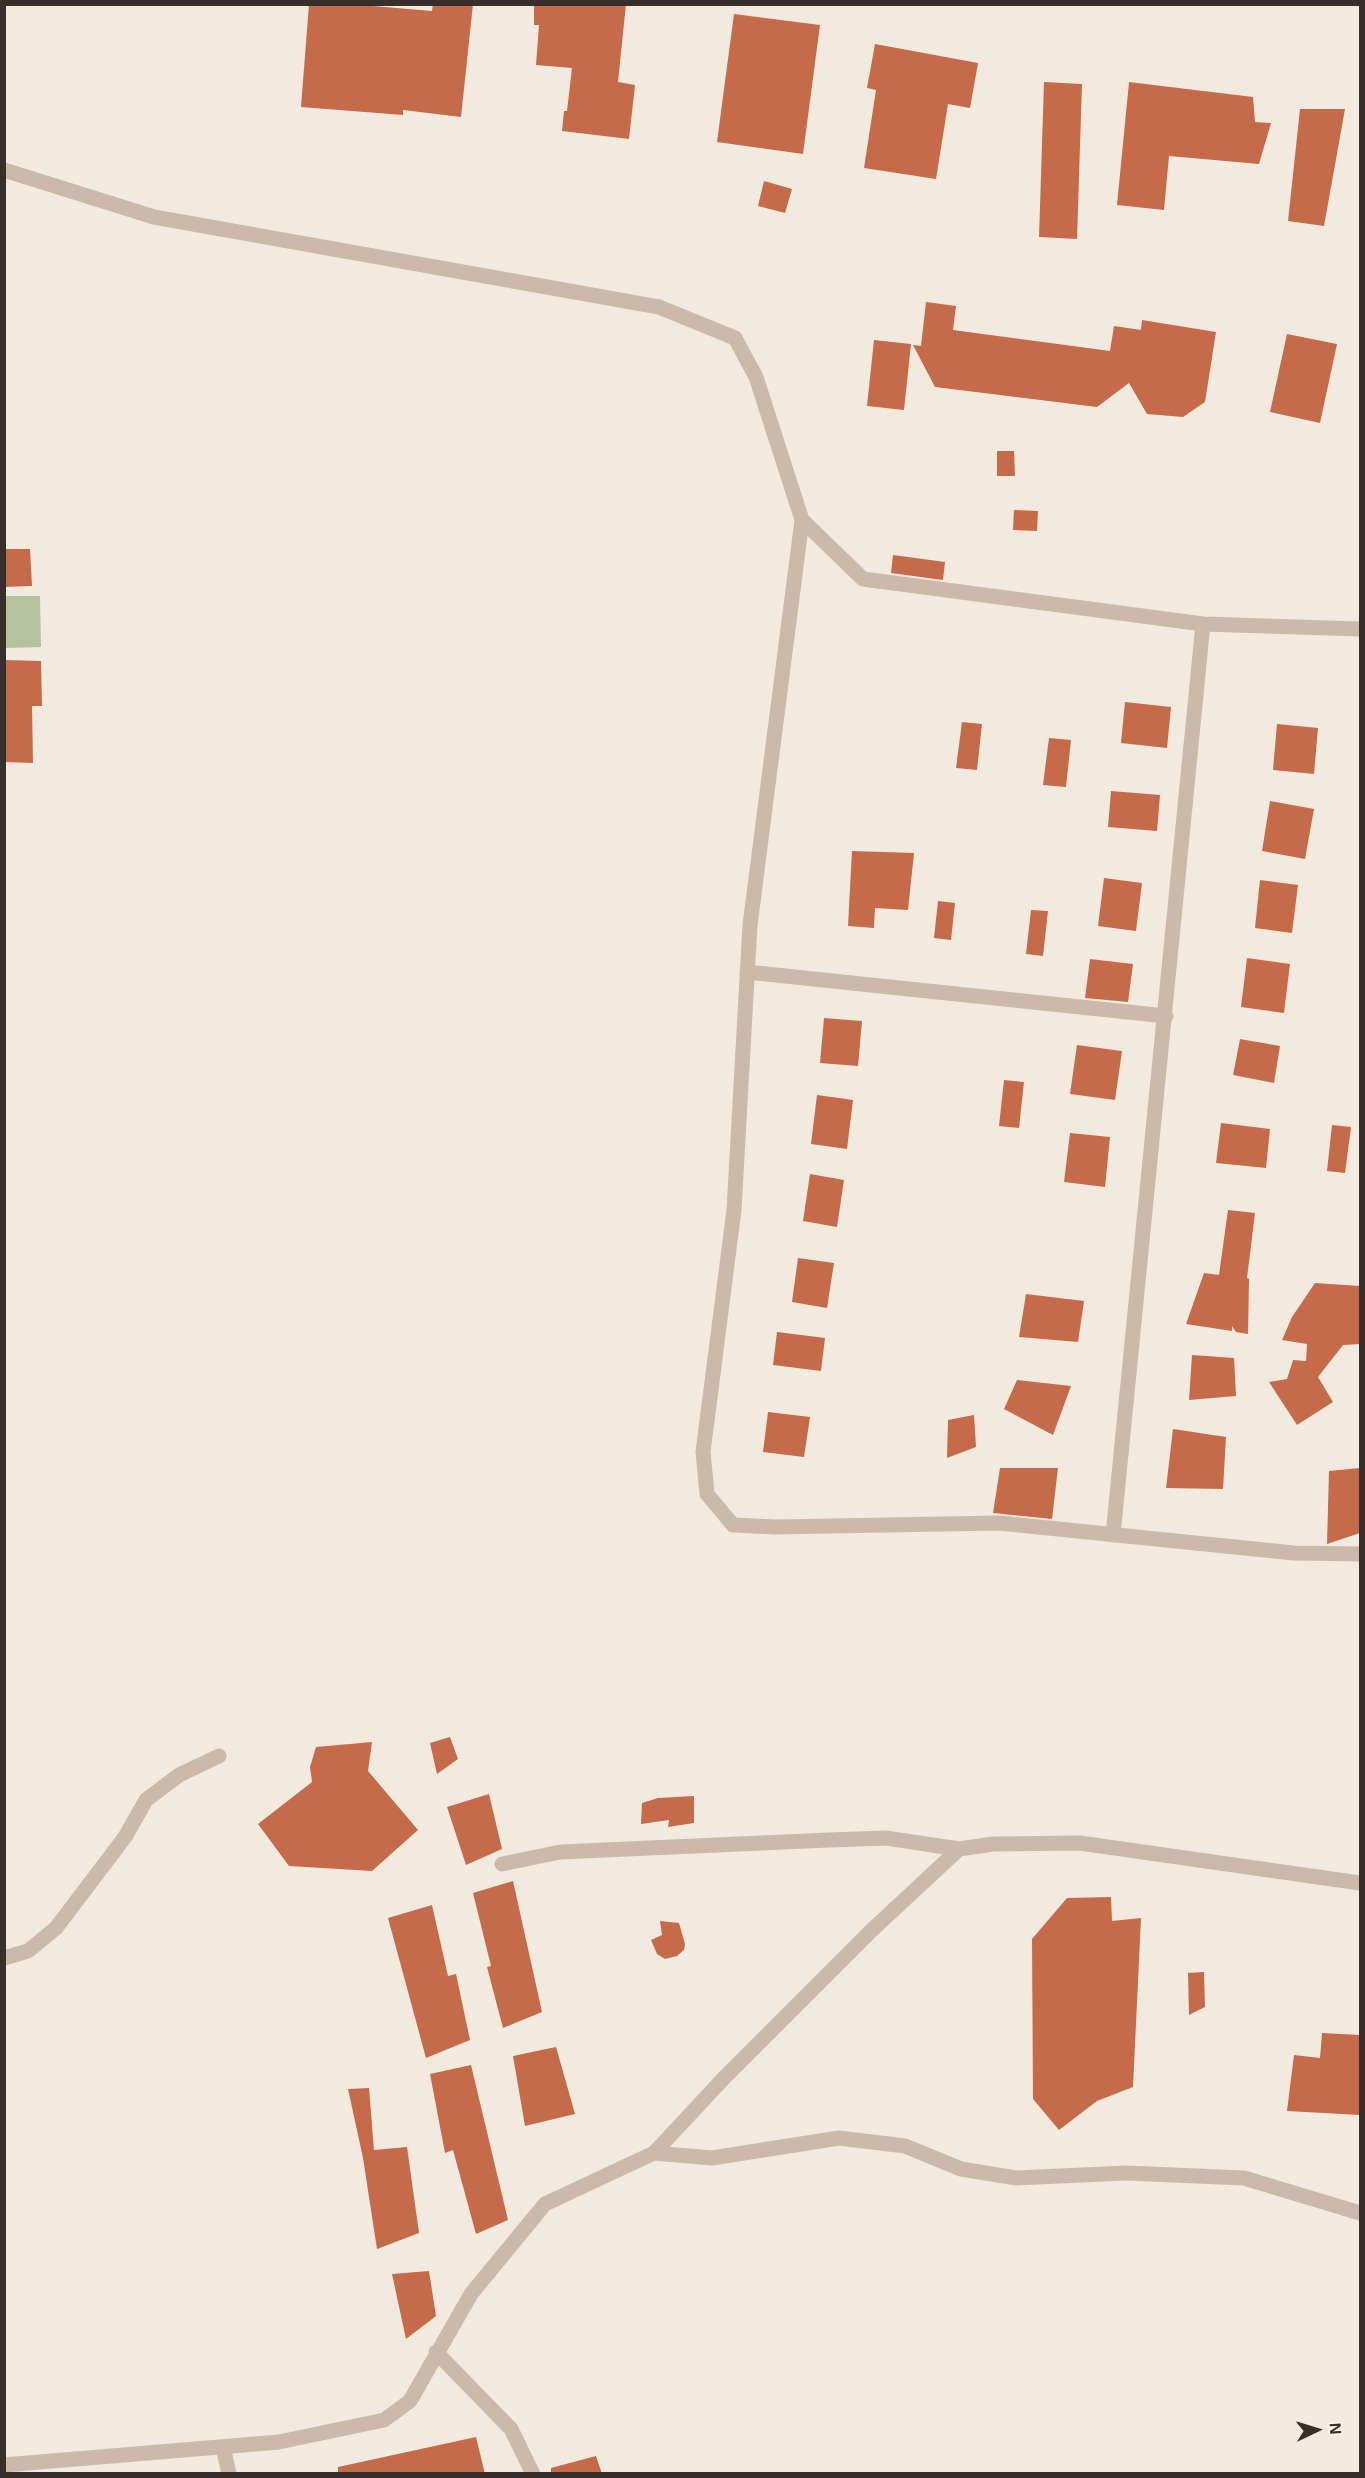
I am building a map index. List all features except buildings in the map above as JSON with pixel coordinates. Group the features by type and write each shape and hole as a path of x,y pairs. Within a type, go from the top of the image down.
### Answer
{"street":[{"path":"4,170 154,217 658,307 735,339 756,377 802,520 750,925 734,1210 703,1452 707,1494 733,1525 775,1527 999,1523 1294,1553 1360,1554"},
{"path":"802,520 863,579 1203,624 1360,629"},
{"path":"1113,1535 1203,624"},
{"path":"747,972 1166,1016"},
{"path":"4,1959 28,1951 56,1928 125,1837 146,1800 179,1775 219,1756"},
{"path":"502,1864 560,1852 886,1838 959,1849 993,1844 1080,1843 1360,1883"},
{"path":"4,2465 279,2442 384,2420 410,2401 471,2294 545,2204 654,2153 723,2079 873,1929 959,1849"},
{"path":"654,2153 712,2158 839,2138 905,2146 961,2169 1016,2178 1126,2173 1244,2178 1360,2213"},
{"path":"436,2352 511,2429 533,2474"},
{"path":"223,2447 229,2474"}],"green space":[{"path":"5,596 40,596 41,647 5,648"}]}
